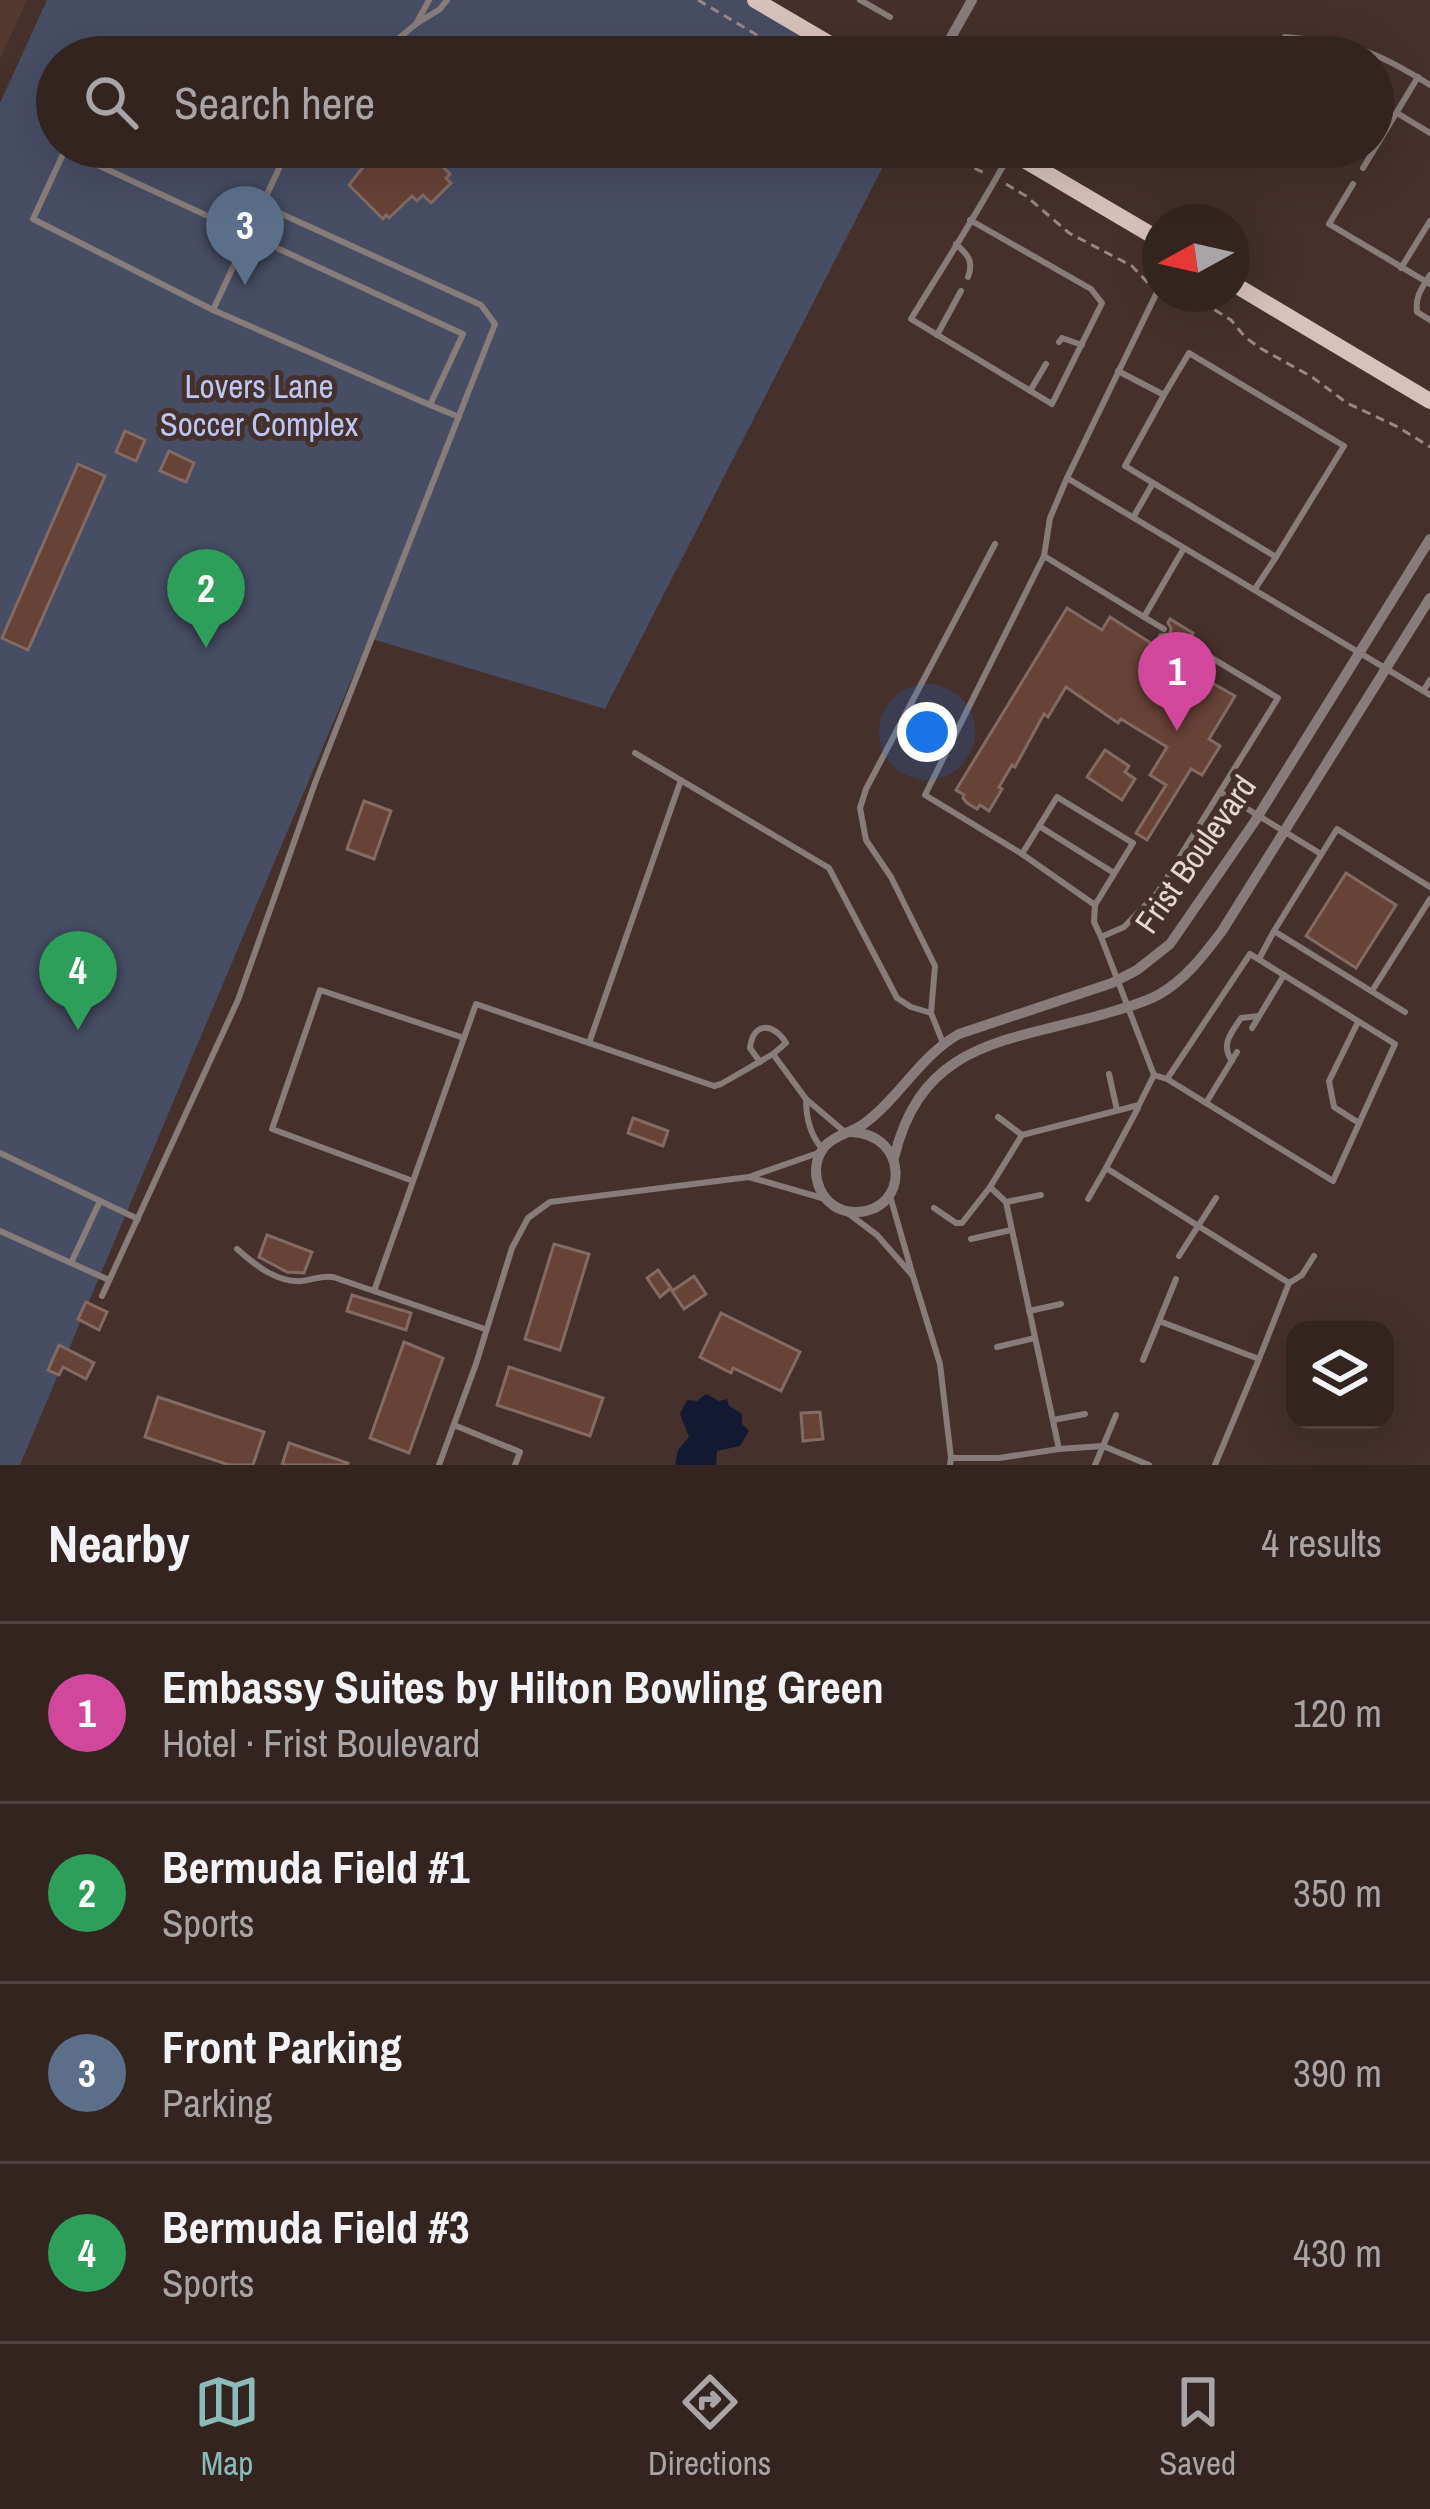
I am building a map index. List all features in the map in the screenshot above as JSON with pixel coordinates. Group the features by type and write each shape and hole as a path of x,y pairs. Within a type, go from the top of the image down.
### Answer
{"main road":[{"path":"755,0 817,36"},
{"path":"1038,168 1142,229"},
{"path":"1250,294 1430,401"}],"street":[{"path":"952,36 972,0"},
{"name":"Frist Boulevard","path":"822,1150 867,1122 943,1043 1118,980 1169,944 1258,815 1430,539"},
{"name":"Frist Boulevard","path":"890,1195 899,1137 920,1097 953,1062 995,1043 1153,998 1173,986 1205,953 1430,598"},
{"path":"849,1132 873,1135 894,1158"},
{"path":"822,1150 815,1175 834,1207 871,1210 890,1195"}],"lane":[{"path":"416,23 429,0"},
{"path":"401,36 447,0"},
{"path":"860,0 890,17"},
{"path":"1394,62 1430,85"},
{"path":"1394,117 1418,77"},
{"path":"1397,112 1430,133"},
{"path":"57,168 33,219 213,310 459,417"},
{"path":"104,168 463,334 430,405"},
{"path":"213,310 279,168"},
{"path":"970,220 1091,289 1102,303 1052,404 911,320 970,220 997,179 1001,168"},
{"path":"1353,184 1329,224 1428,281 1418,293 1417,311 1430,320"},
{"path":"102,1296 238,1000 315,783 495,324 481,305 262,206"},
{"path":"1401,268 1430,221"},
{"path":"956,244 973,266 968,277"},
{"path":"937,335 961,291"},
{"path":"1095,905 925,795 1044,556 1050,518 1067,478 1150,312"},
{"path":"1059,342 1062,338 1082,345"},
{"path":"1254,590 1276,557 1344,446 1189,353 1125,466 1276,557"},
{"path":"1030,391 1046,364"},
{"path":"1118,371 1164,395"},
{"path":"1067,478 1427,693 1430,680"},
{"path":"1133,518 1153,483"},
{"path":"943,1043 931,1013 935,965 891,877 866,839 860,808 994,544"},
{"path":"1144,617 1184,548"},
{"path":"1044,556 1164,629"},
{"path":"1101,937 1124,927 1158,892 1278,698 1187,643"},
{"path":"635,753 829,868 897,998 931,1013"},
{"path":"589,1043 681,780"},
{"path":"1220,792 1321,854"},
{"path":"1022,854 1057,797 1133,843 1095,905 1094,922 1154,1075 1088,1199"},
{"path":"1039,826 1114,873"},
{"path":"1259,959 1336,829 1430,887"},
{"path":"1372,991 1430,898"},
{"path":"1274,931 1405,1012"},
{"path":"1154,1075 1168,1079 1334,1181 1394,1044 1250,954 1168,1079"},
{"path":"1252,1028 1284,975"},
{"path":"413,1181 272,1130 320,990 464,1038"},
{"path":"374,1291 476,1004 714,1086 760,1062 786,1043 779,1031 771,1028 755,1033 750,1048 760,1062"},
{"path":"1206,1103 1235,1056 1226,1053 1227,1040 1241,1018 1259,1016"},
{"path":"1358,1022 1329,1082 1334,1107 1360,1123"},
{"path":"773,1054 806,1099 849,1132"},
{"path":"1108,1074 1118,1110"},
{"path":"439,1465 512,1249 528,1218 550,1202 749,1177 822,1150 809,1126 806,1099"},
{"path":"934,1208 962,1223 1022,1135 1139,1105"},
{"path":"998,1117 1022,1135"},
{"path":"0,1153 138,1219"},
{"path":"1106,1168 1289,1282"},
{"path":"749,1177 825,1198"},
{"path":"990,1187 1006,1202 1059,1449"},
{"path":"890,1195 940,1364 950,1461 1102,1446 1149,1465"},
{"path":"1006,1202 1041,1196"},
{"path":"1179,1256 1216,1198"},
{"path":"71,1263 100,1201"},
{"path":"846,1211 877,1235 913,1276"},
{"path":"971,1239 1011,1230"},
{"path":"0,1231 110,1280"},
{"path":"237,1249 259,1268 293,1282 322,1275 485,1329"},
{"path":"1215,1465 1289,1282 1302,1275 1314,1256"},
{"path":"1143,1360 1176,1279"},
{"path":"1029,1311 1061,1304"},
{"path":"1159,1321 1259,1359"},
{"path":"997,1347 1035,1338"},
{"path":"1053,1420 1085,1414"},
{"path":"1095,1465 1116,1415"},
{"path":"454,1425 520,1452 515,1465"}],"path":[{"path":"698,0 759,36"},
{"path":"972,168 1026,196 1069,232 1132,266 1142,278"},
{"path":"1220,312 1260,348 1312,377 1347,404 1430,447"}],"shaded area":[{"path":"0,0 27,0 0,59"},
{"path":"706,1394 719,1401 727,1399 742,1414 742,1424 749,1431 740,1446 717,1451 716,1465 675,1465 678,1450 689,1437 680,1414 687,1400 697,1401"}],"green space":[{"name":"Lovers Lane Soccer Complex","path":"47,0 755,0 816,36 36,36 36,168 882,168 605,709 369,638 20,1465 0,1465 0,103"}],"building":[{"path":"362,168 444,168 451,183 431,203 423,195 417,201 412,196 383,219 349,185"},
{"path":"125,431 145,440 136,461 116,452"},
{"path":"169,451 194,463 186,482 160,471"},
{"path":"78,464 105,476 28,650 2,638"},
{"path":"1067,608 1102,630 1110,617 1154,645 1160,635 1170,634 1170,619 1193,633 1181,638 1183,650 1176,662 1235,696 1209,739 1220,746 1202,775 1191,769 1147,840 1136,833 1166,785 1150,775 1167,747 1121,719 1118,723 1066,687 1048,717 1044,714 1015,767 1012,765 989,811 967,803 956,790"},
{"path":"1105,750 1129,766 1125,772 1135,779 1122,800 1087,777"},
{"path":"364,801 391,811 374,859 347,849"},
{"path":"1346,873 1396,905 1356,968 1306,936"},
{"path":"633,1118 668,1131 663,1146 628,1133"},
{"path":"267,1235 312,1252 304,1273 287,1272 259,1257"},
{"path":"554,1244 589,1254 560,1350 525,1339"},
{"path":"658,1270 671,1288 660,1297 647,1278"},
{"path":"694,1276 706,1294 684,1309 672,1291"},
{"path":"352,1295 411,1313 406,1330 347,1311"},
{"path":"86,1302 107,1312 99,1330 78,1319"},
{"path":"721,1313 800,1352 781,1391 700,1357"},
{"path":"404,1342 443,1358 409,1453 370,1438"},
{"path":"59,1345 94,1363 86,1379 63,1367 59,1375 48,1370"},
{"path":"509,1367 603,1398 590,1436 497,1405"},
{"path":"158,1397 264,1432 253,1465 229,1465 145,1437"},
{"path":"820,1412 823,1439 803,1441 801,1413"},
{"path":"289,1443 348,1463 282,1465"}],"place":[{"name":"Front Parking","path":"245,285"},
{"name":"Bermuda Field #1","path":"206,648"},
{"name":"Embassy Suites by Hilton Bowling Green","path":"1177,731"},
{"name":"Bermuda Field #3","path":"78,1030"}]}
